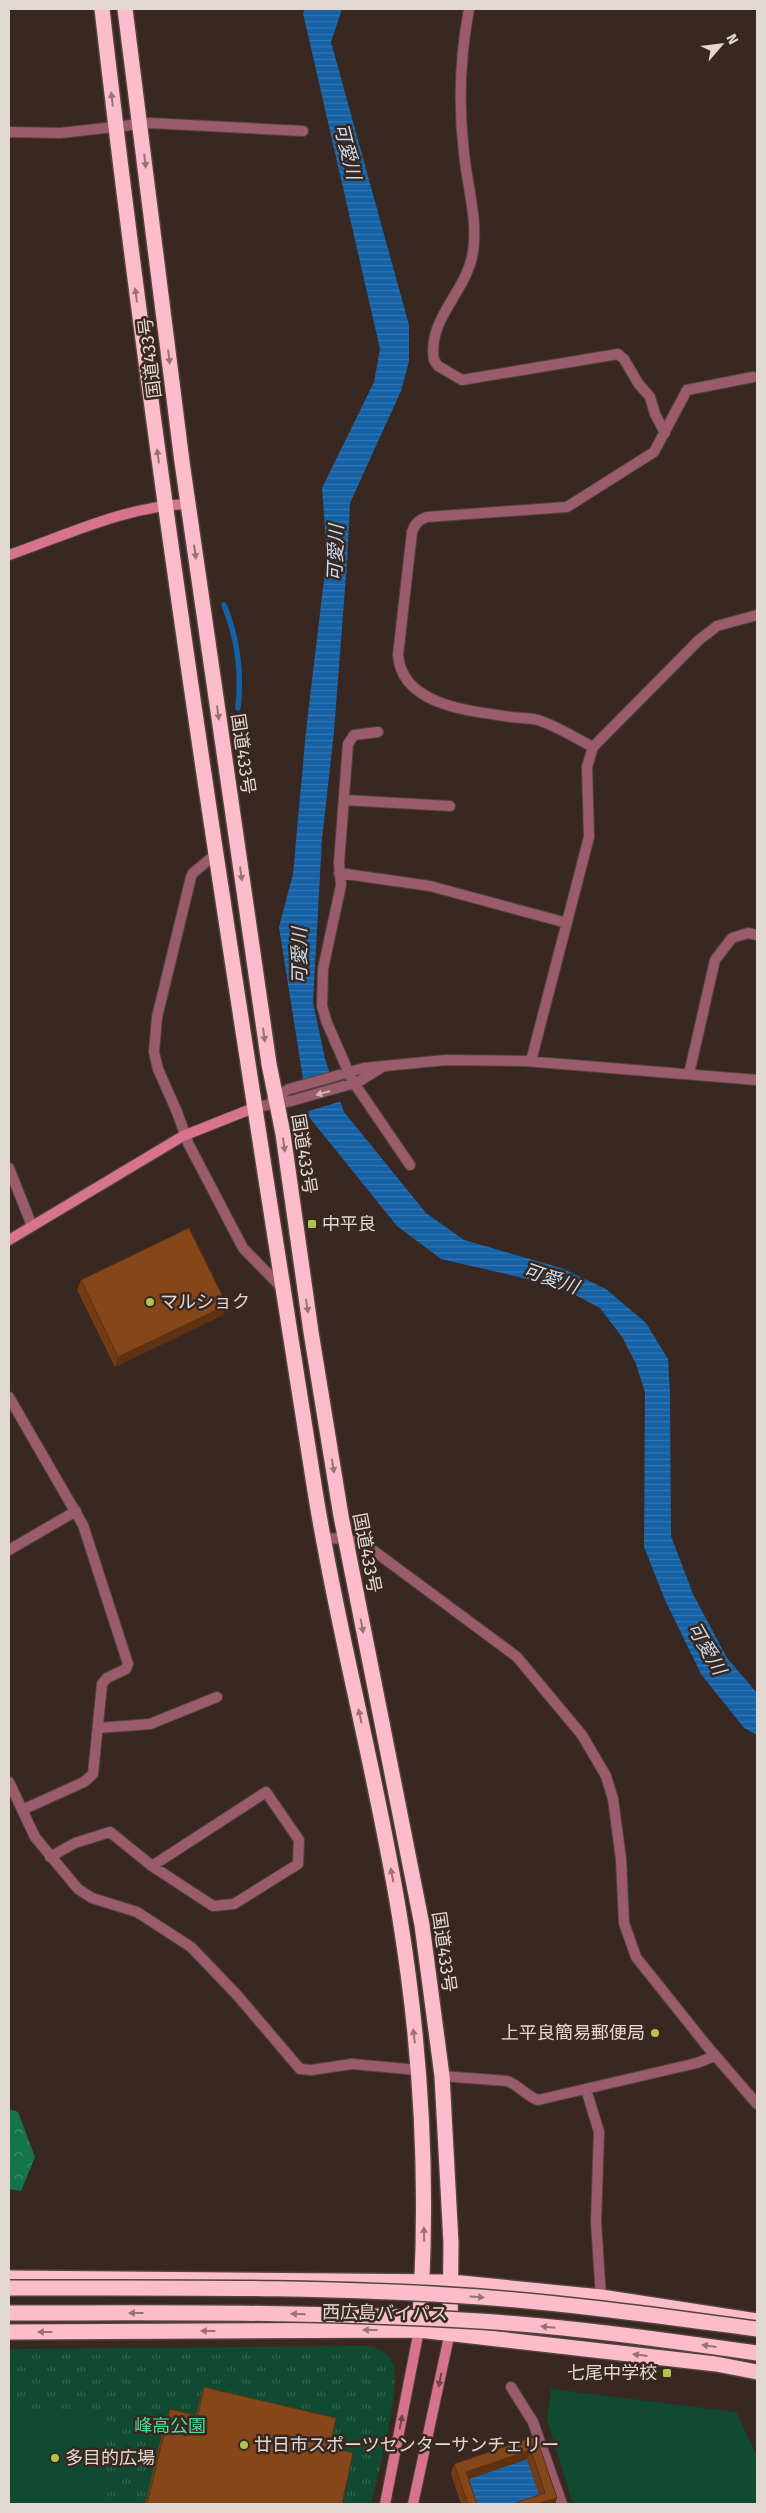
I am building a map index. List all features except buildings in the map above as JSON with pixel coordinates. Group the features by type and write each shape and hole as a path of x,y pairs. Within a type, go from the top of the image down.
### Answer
{"highway":[{"name":"国道433号","path":"102,9 164,505 283,1289 323,1538 400,1921 418,2070 425,2240 419,2330"},
{"name":"国道433号","path":"125,9 188,504 311,1332 346,1539 422,1925 442,2076 451,2282 450,2332"},
{"name":"西広島バイパス","path":"9,2278 451,2282 601,2297 757,2321"},
{"name":"西広島バイパス","path":"9,2288 325,2290 480,2297 609,2309 757,2329"},
{"name":"西広島バイパス","path":"9,2313 345,2315 480,2321 607,2332 757,2353"},
{"name":"西広島バイパス","path":"9,2332 419,2330 450,2332 716,2364 757,2372"}],"street":[{"path":"469,9 462,55 460,121 474,238 469,268 435,329 434,360 451,374 462,380 618,354 624,359 636,380 650,397 655,414 665,433"},
{"path":"9,132 60,133 140,123 303,131"},
{"path":"593,747 536,720 440,703 415,689 406,680 399,668 398,655 412,532 420,520 428,517 567,507 649,456 658,448 687,390 753,377"},
{"path":"9,556 135,511 164,505 188,504"},
{"path":"531,1061 589,837 586,767 593,747 699,640 717,626 757,615"},
{"path":"378,732 358,733 350,739 339,873 341,885 336,914 329,936 321,988 327,1023 348,1071 351,1084 410,1165"},
{"path":"344,800 450,806"},
{"path":"216,854 190,877 154,1034 154,1052 158,1069 185,1135 243,1248 283,1289"},
{"path":"339,873 430,886 567,923"},
{"path":"689,1074 715,960 732,938 748,933 757,934"},
{"path":"9,1240 185,1135 276,1100 296,1087 348,1071 396,1063 472,1059 531,1061 757,1080"},
{"path":"276,1100 298,1100 351,1084 368,1078 379,1069 396,1063"},
{"path":"9,1168 32,1226"},
{"path":"9,1397 76,1510 86,1533 128,1658 126,1669 103,1682 95,1767 90,1779 22,1810"},
{"path":"9,1550 76,1510"},
{"path":"323,1538 346,1539 366,1545 517,1657 582,1735 606,1776 613,1798 621,1859 623,1915 629,1940 646,1971 757,2104"},
{"path":"98,1728 150,1724 216,1696"},
{"path":"9,1782 35,1837 82,1893 137,1912 191,1947 237,1995 300,2069 311,2070 352,2064 418,2070"},
{"path":"50,1857 74,1843 110,1832 152,1866 212,1906 234,1904 298,1864 299,1840 266,1792 152,1866"},
{"path":"442,2076 507,2081 514,2084 531,2098 538,2100 697,2063 715,2056"},
{"path":"586,2089 599,2132 596,2222 601,2297"},
{"path":"385,2504 419,2330"},
{"path":"413,2504 450,2332"},
{"path":"511,2387 533,2422 562,2504"}],"green space":[{"path":"9,2109 18,2112 35,2157 21,2191 9,2189"},
{"name":"峰高公園","path":"364,2346 377,2348 384,2352 392,2362 395,2374 392,2410 371,2504 9,2504 9,2349"},
{"path":"551,2389 736,2412 757,2456 757,2504 573,2504 547,2420"},
{"name":"多目的広場","path":"99,2409 104,2504 9,2504 9,2412"}],"water":[{"name":"可愛川","path":"305,9 342,9 331,42 409,325 409,361 401,391 350,503 334,732 322,839 313,1002 325,1059 344,1112 426,1213 464,1240 561,1268 606,1289 646,1323 668,1359 671,1536 693,1594 727,1658 757,1693 757,1735 744,1728 701,1674 665,1600 644,1547 645,1392 636,1364 622,1337 600,1308 558,1286 441,1259 397,1226 309,1117 279,927 293,874 306,731 327,554 322,488 374,382 380,349 303,13"},
{"path":"527,2459 542,2503 470,2504 463,2481"}],"pier":[{"path":"336,1082 342,1101 305,1112 302,1092"}],"waterway":[{"path":"224,605 233,630 238,655 238,708"}],"place":[{"name":"中平良","path":"312,1224"},
{"name":"マルショク","path":"150,1302"},
{"name":"上平良簡易郵便局","path":"655,2033"},
{"name":"七尾中学校","path":"667,2373"},
{"name":"廿日市スポーツセンターサンチェリー","path":"244,2445"},
{"name":"多目的広場","path":"55,2458"}]}
